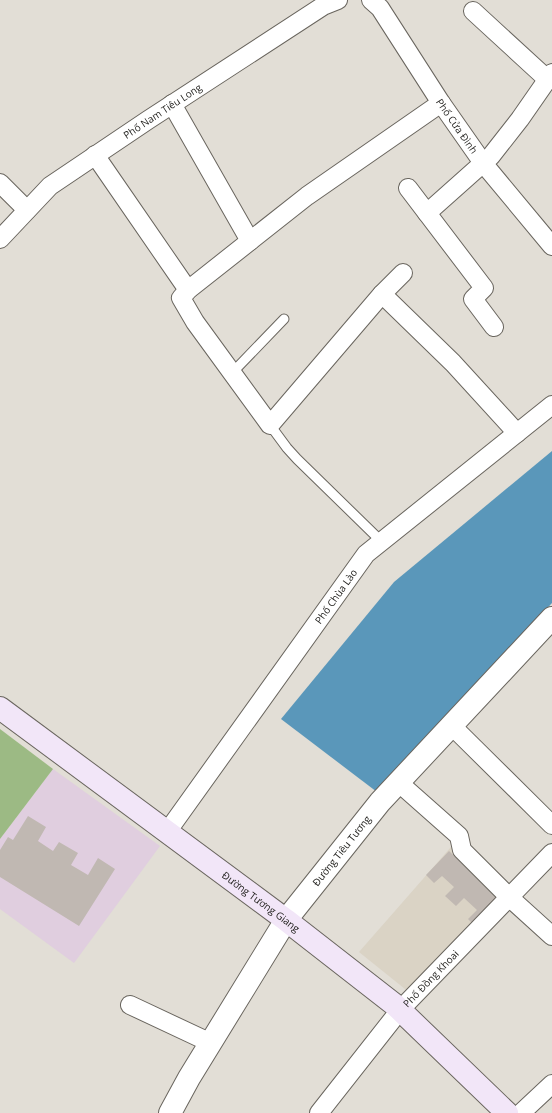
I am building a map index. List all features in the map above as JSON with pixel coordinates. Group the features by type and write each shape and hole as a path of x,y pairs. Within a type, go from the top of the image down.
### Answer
{"main road":[{"name":"Đường Tương Giang","path":"0,708 286,920 395,1005 507,1113"}],"street":[{"name":"Phố Nam Tiêu Long","path":"0,239 50,186 172,104 323,6 338,0"},
{"name":"Phố Cửa Đình","path":"371,0 380,8 441,103 484,163 552,246"},
{"path":"427,213 491,156 520,119 550,76 473,11"},
{"path":"403,273 382,294 270,425 195,322 181,298 188,290 307,196 441,103"},
{"path":"172,104 250,241"},
{"path":"95,155 188,290"},
{"path":"0,183 27,210"},
{"path":"408,188 484,288 473,299 494,327"},
{"path":"382,294 453,363 517,433"},
{"name":"Phố Chùa Lào","path":"167,832 366,554 552,405"},
{"name":"Đường Tiêu Tương","path":"170,1113 189,1078 286,920 380,802 552,618"},
{"path":"452,726 552,825"},
{"path":"398,782 460,836 462,850 510,898 552,936"},
{"name":"Phố Đồng Khoai","path":"319,1113 400,1010 552,853"},
{"path":"130,1005 211,1043"},
{"path":"521,1113 552,1084"}],"lane":[{"path":"232,373 284,319"},
{"path":"270,425 286,448 382,542"}],"shaded area":[{"path":"53,769 160,846 74,963 0,909 0,839"},
{"path":"451,847 505,899 410,993 359,952"}],"green space":[{"path":"0,729 53,769 0,839"}],"water":[{"path":"552,451 552,603 377,792 281,719 394,582"}],"building":[{"path":"28,816 46,827 38,841 53,851 59,842 78,853 71,865 88,875 98,858 115,869 79,926 0,877 0,850 8,837 13,840"},
{"path":"449,851 502,902 477,928 468,919 477,910 464,898 456,906 445,896 454,887 442,876 434,883 426,875"}]}
